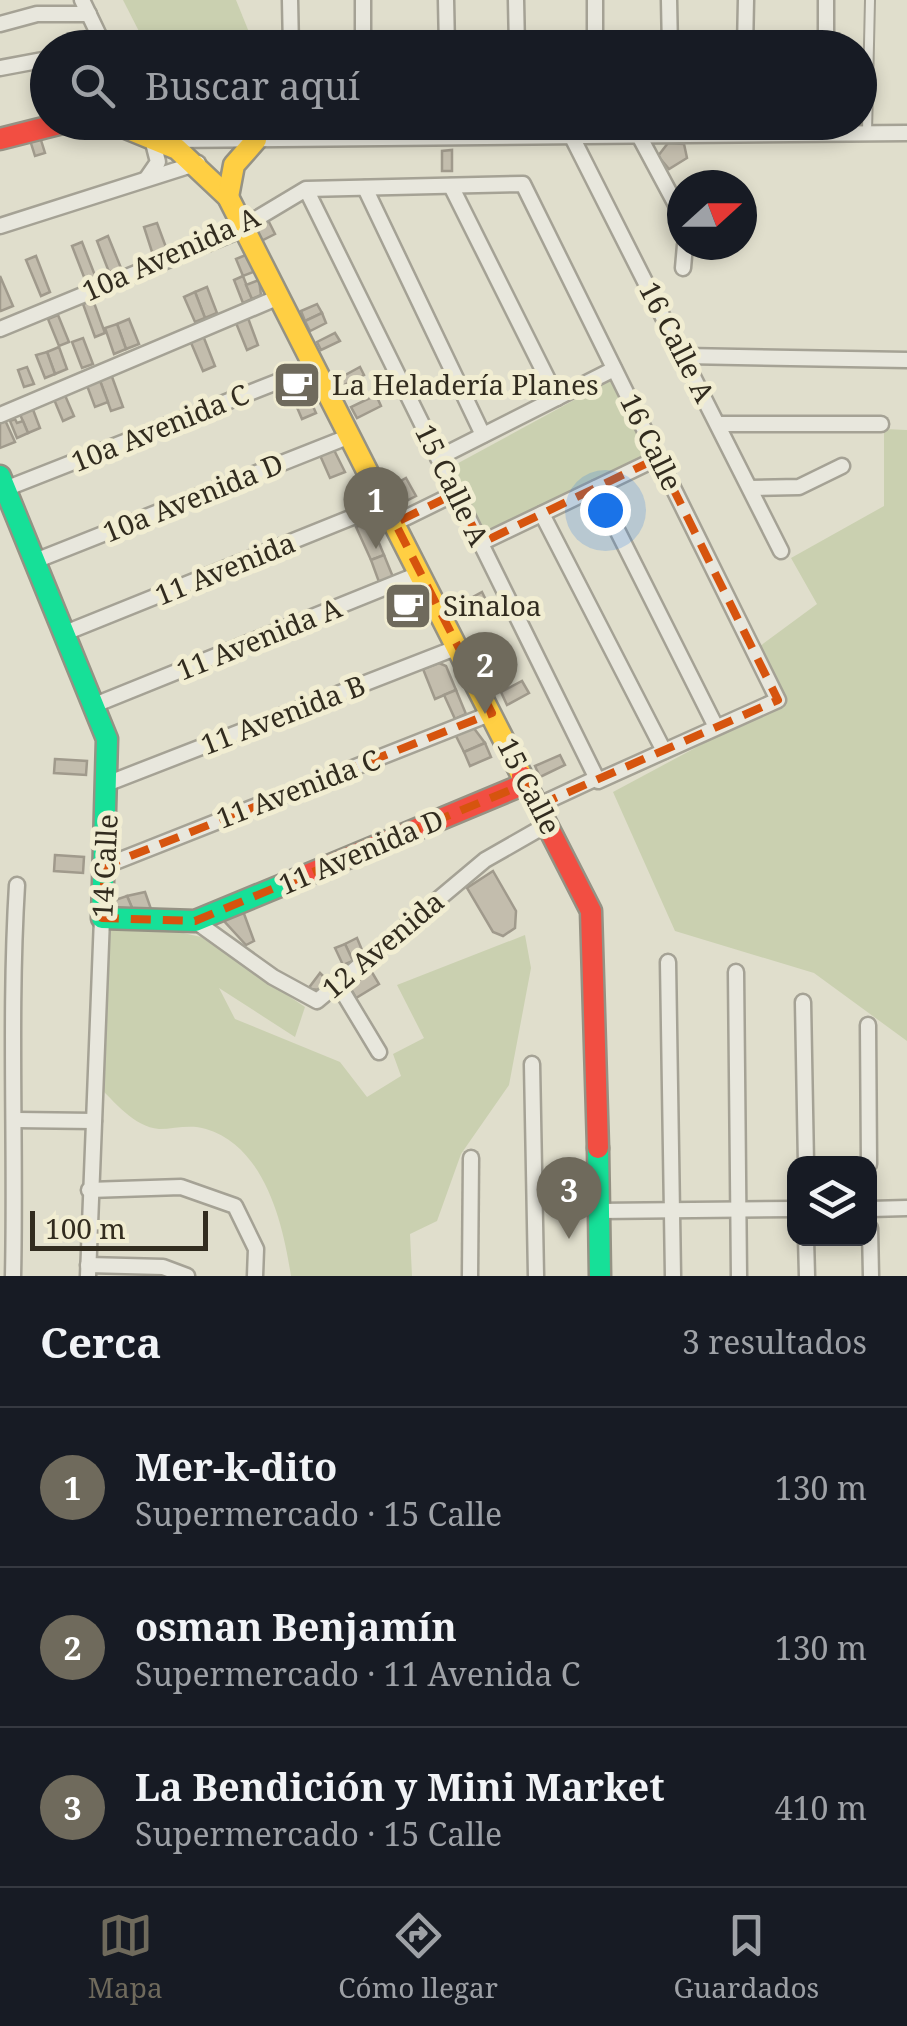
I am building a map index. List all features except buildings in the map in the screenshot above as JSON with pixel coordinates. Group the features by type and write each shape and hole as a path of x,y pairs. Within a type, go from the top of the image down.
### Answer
{"street":[{"path":"280,0 290,26"},
{"path":"290,0 290,30"},
{"path":"363,0 363,30"},
{"path":"438,0 438,30"},
{"path":"446,0 447,30"},
{"path":"516,0 517,30"},
{"path":"595,0 595,30"},
{"path":"669,0 670,30"},
{"path":"745,30 746,0"},
{"path":"826,0 826,30"},
{"path":"0,24 86,7 97,30"},
{"path":"0,68 30,62"},
{"path":"1,138 30,131"},
{"path":"877,132 907,133"},
{"path":"146,178 158,162 159,140"},
{"name":"15 Calle","path":"163,140 198,164 228,197 591,912 595,940 600,1276"},
{"path":"228,197 234,164 249,140"},
{"name":"16 Calle A","path":"574,140 781,550"},
{"path":"641,140 667,188"},
{"path":"0,226 198,164"},
{"name":"10a Avenida A","path":"0,329 243,226 306,189 523,184"},
{"name":"16 Calle","path":"523,184 778,700 716,727"},
{"path":"451,186 557,398"},
{"path":"365,188 483,435"},
{"name":"15 Calle A","path":"306,189 597,779"},
{"path":"683,268 684,260"},
{"path":"0,414 280,297"},
{"path":"685,356 907,360"},
{"name":"10a Avenida C","path":"3,483 315,366"},
{"path":"438,458 614,369"},
{"path":"718,424 881,424"},
{"name":"10a Avenida D","path":"35,561 350,436"},
{"path":"481,544 658,458"},
{"path":"750,488 798,487 842,466"},
{"name":"14 Calle","path":"3,483 97,704 107,739 88,1270"},
{"path":"596,488 716,727 597,779"},
{"path":"390,513 456,493"},
{"name":"11 Avenida","path":"65,633 390,513"},
{"path":"542,514 664,750"},
{"name":"11 Avenida A","path":"97,704 421,574"},
{"name":"11 Avenida B","path":"108,783 458,647"},
{"name":"11 Avenida C","path":"105,866 492,713"},
{"name":"12 Avenida","path":"195,921 273,977 317,1001 485,860 597,779"},
{"name":"11 Avenida D","path":"195,921 528,783"},
{"path":"14,1276 17,1120 6,957 16,884"},
{"path":"102,918 195,921"},
{"path":"668,962 674,1276"},
{"path":"736,972 739,1276"},
{"path":"338,984 379,1052"},
{"path":"803,1002 806,1156"},
{"path":"868,1025 868,1156"},
{"path":"532,1064 536,1276"},
{"path":"17,1120 94,1120"},
{"path":"470,1276 471,1158"},
{"path":"90,1190 180,1188 235,1206 256,1249 254,1276"},
{"path":"877,1208 907,1208"},
{"path":"600,1211 787,1209"},
{"path":"806,1246 807,1276"},
{"path":"870,1246 871,1276"},
{"path":"88,1270 162,1268 187,1276"}],"lane":[{"path":"870,0 870,30"}],"highlighted area":[{"path":"658,458 778,700 539,805 527,783 195,921 102,918 105,866 492,713 395,523 456,493 481,543"}],"green space":[{"path":"123,0 236,0 248,30 138,30"},
{"path":"611,380 652,456 487,539 451,467"},
{"path":"884,429 907,430 907,1041 814,973 675,931 613,792 781,702 752,652 817,604 791,558 884,506"},
{"path":"121,919 201,937 305,1007 295,1037 219,988 235,1019 340,1062 367,1097 401,1076 393,1054 424,1038 397,985 525,935 531,968 509,1085 461,1154 437,1221 410,1234 412,1276 291,1276 283,1233 268,1189 243,1152 206,1129 159,1129 141,1124 97,1085 106,926"}],"traffic: fast":[{"path":"0,476 107,739 102,918 195,921 297,879"},
{"path":"598,1148 600,1276"}],"traffic: slow":[{"path":"155,140 177,149 228,197 522,776"},
{"path":"228,197 234,165 256,140"}],"traffic: jam":[{"path":"0,139 30,131"},
{"path":"522,776 591,911 598,1148"},
{"path":"297,879 527,783"}],"place":[{"name":"La Heladería Planes","path":"297,385"},
{"name":"Mer-k-dito","path":"376,549"},
{"name":"Sinaloa","path":"408,606"},
{"name":"osman Benjamín","path":"485,714"},
{"name":"La Bendición y Mini Market","path":"569,1239"}]}
